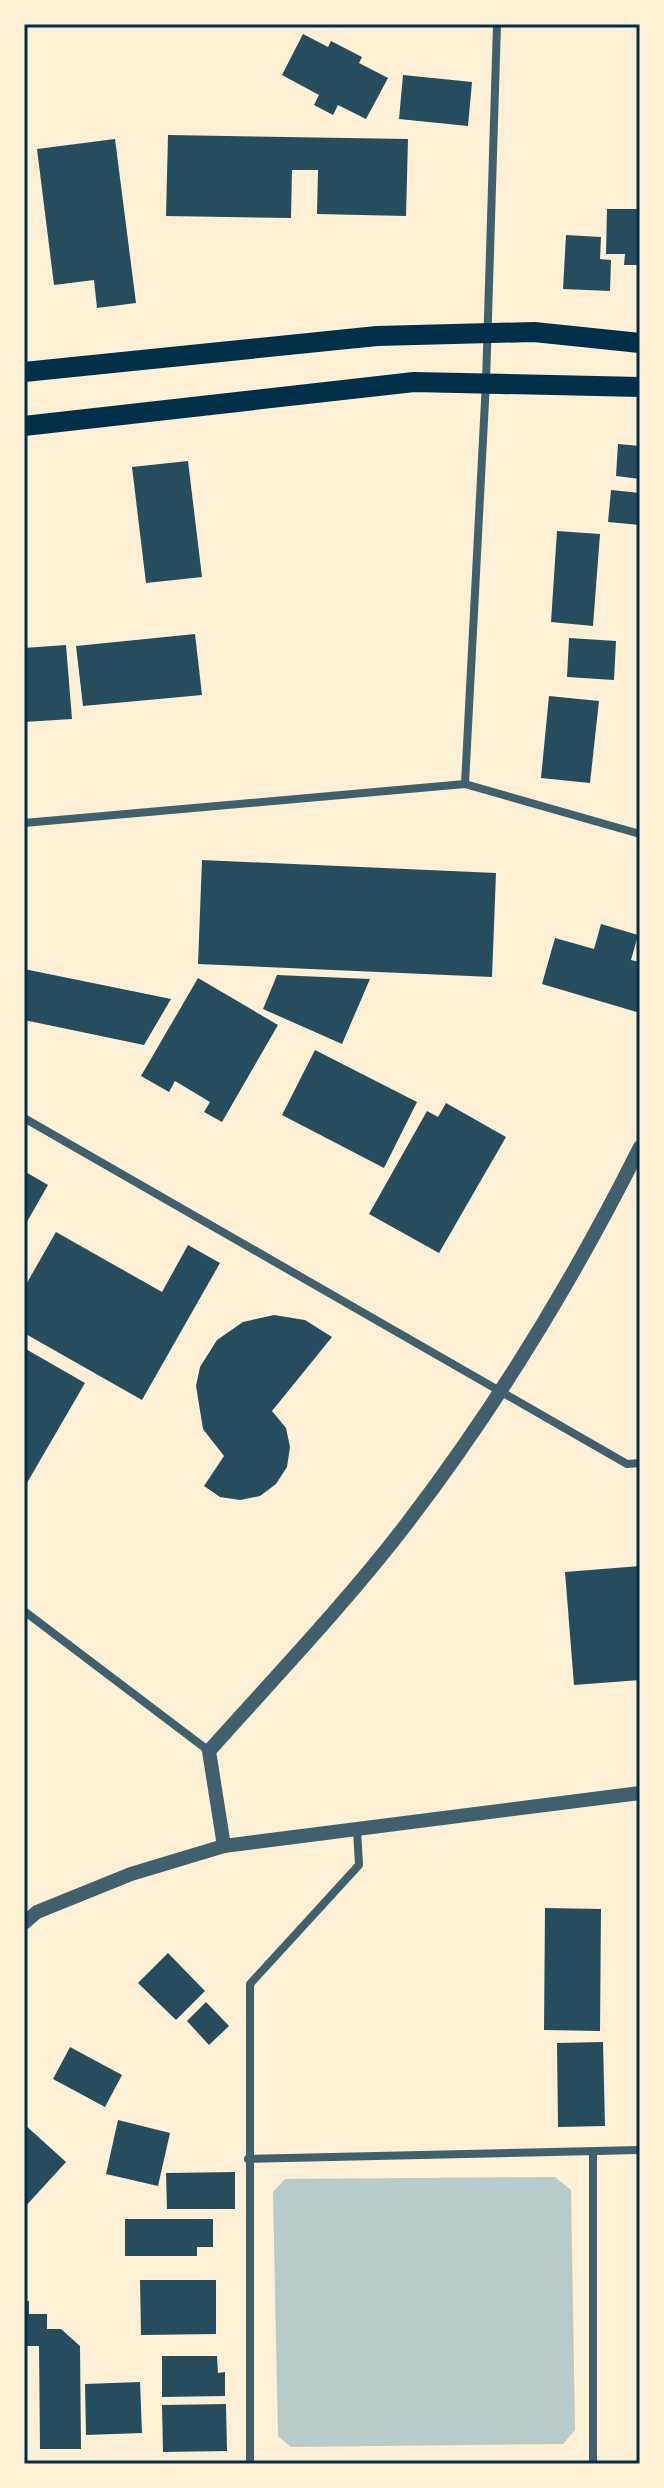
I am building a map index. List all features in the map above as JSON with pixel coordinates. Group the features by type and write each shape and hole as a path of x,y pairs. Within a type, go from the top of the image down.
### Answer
{"main road":[{"path":"24,372 377,336 488,331 640,343"},
{"path":"24,426 414,382 640,387"}],"street":[{"path":"465,784 486,382 497,24"},
{"path":"24,823 465,784 640,834"},
{"path":"24,1118 503,1390 627,1464 640,1463"},
{"path":"209,1751 329,1618 407,1523 503,1390 585,1257 640,1147"},
{"path":"24,1611 209,1751 224,1846"},
{"path":"24,1923 37,1912 131,1874 224,1846 640,1793"},
{"path":"250,2464 250,1984 359,1865 357,1829"},
{"path":"248,2159 640,2150"},
{"path":"593,2152 593,2464"}],"shaded area":[{"path":"555,2177 571,2190 575,2430 563,2444 291,2447 278,2436 273,2192 285,2179"}],"building":[{"path":"303,34 328,47 331,41 362,57 359,63 388,78 366,119 338,105 333,115 314,105 319,95 282,75"},
{"path":"403,75 472,82 468,126 399,119"},
{"path":"168,135 408,139 406,216 317,214 318,170 292,170 291,218 166,216"},
{"path":"115,139 136,303 97,308 94,280 54,285 37,149"},
{"path":"607,209 640,209 640,265 624,265 625,254 606,254"},
{"path":"566,235 601,237 600,259 611,260 610,291 563,289"},
{"path":"618,444 640,446 640,479 616,476"},
{"path":"188,461 202,577 146,583 132,467"},
{"path":"611,490 640,493 640,525 608,522"},
{"path":"557,531 600,534 593,626 551,622"},
{"path":"195,634 202,695 83,706 76,646"},
{"path":"569,638 616,641 614,680 567,677"},
{"path":"66,645 72,719 24,722 24,648"},
{"path":"549,696 599,701 590,783 541,778"},
{"path":"202,860 496,873 492,977 198,964"},
{"path":"601,924 638,935 631,960 640,962 640,1013 542,984 555,938 594,949"},
{"path":"24,969 171,999 144,1045 24,1020"},
{"path":"277,975 370,979 342,1044 263,1009"},
{"path":"198,978 278,1025 222,1122 204,1112 210,1102 175,1081 169,1092 141,1076"},
{"path":"315,1050 417,1102 384,1168 282,1115"},
{"path":"446,1103 506,1137 439,1253 369,1214 427,1111 438,1117"},
{"path":"24,1171 48,1185 24,1227"},
{"path":"56,1232 162,1292 188,1245 220,1263 142,1400 24,1333 24,1288"},
{"path":"274,1315 305,1320 332,1337 272,1411 286,1428 290,1447 287,1467 276,1484 260,1496 240,1500 220,1497 204,1486 224,1456 203,1429 196,1386 200,1367 217,1340 243,1322"},
{"path":"24,1348 85,1383 24,1488"},
{"path":"640,1566 640,1680 574,1685 565,1572"},
{"path":"545,1908 601,1909 600,2031 544,2030"},
{"path":"168,1953 205,1991 176,2020 138,1983"},
{"path":"206,2002 229,2026 209,2045 187,2021"},
{"path":"603,2042 605,2126 558,2127 557,2043"},
{"path":"70,2047 122,2075 105,2107 53,2079"},
{"path":"118,2120 170,2133 158,2186 106,2174"},
{"path":"24,2124 66,2162 24,2208"},
{"path":"235,2172 235,2209 167,2209 166,2173"},
{"path":"125,2219 213,2219 213,2247 197,2247 197,2256 125,2256"},
{"path":"140,2280 216,2280 216,2334 141,2335"},
{"path":"24,2301 29,2301 29,2314 47,2314 47,2329 61,2329 80,2346 81,2449 40,2449 39,2346 24,2346"},
{"path":"162,2356 217,2356 218,2373 225,2372 225,2396 162,2397"},
{"path":"140,2382 142,2433 86,2435 85,2384"},
{"path":"226,2404 227,2451 163,2452 162,2405"}]}
